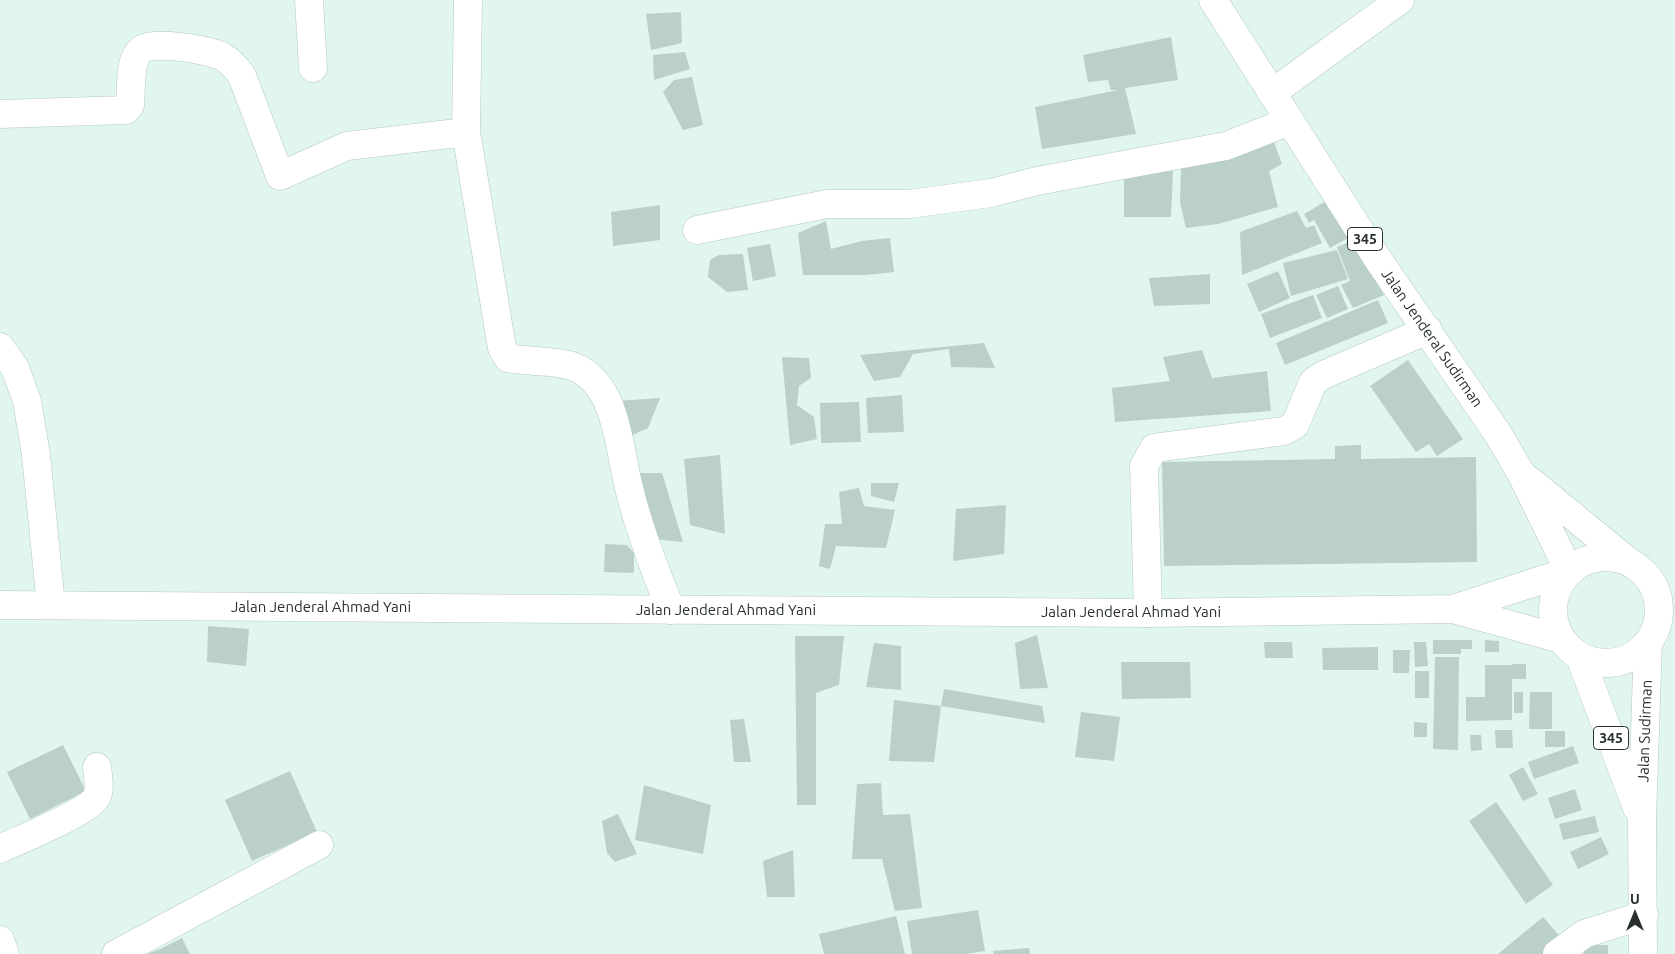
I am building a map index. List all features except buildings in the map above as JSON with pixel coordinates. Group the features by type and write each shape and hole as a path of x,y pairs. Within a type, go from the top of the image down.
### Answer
{"main road":[{"path":"310,0 313,68"},
{"path":"468,0 466,132 502,348 508,358 573,366 593,380 606,400 618,427 628,488 671,610"},
{"name":"Jalan Jenderal Sudirman","path":"1213,0 1379,261 1498,434 1522,475 1569,571"},
{"path":"1272,94 1400,0"},
{"path":"0,114 126,110 130,105 135,58 145,47 155,45 218,54 233,65 242,76 280,176 347,146 466,132"},
{"path":"696,230 827,204 909,204 991,193 1037,180 1226,146 1290,121"},
{"path":"1148,613 1144,466 1154,448 1284,431 1295,426 1313,382 1323,374 1428,330"},
{"path":"0,347 15,368 27,401 36,455 51,605"},
{"name":"Jalan Jenderal Sudirman","path":"1522,475 1631,563"},
{"path":"1599,557 1615,558 1631,563 1664,592 1659,602 1659,635 1637,653 1616,662 1594,662 1571,648 1555,626 1552,611 1554,596 1560,582 1569,571 1583,562 1599,557"},
{"name":"Jalan Jenderal Ahmad Yani","path":"0,605 1148,613 1453,610 1569,571"},
{"name":"Jalan Jenderal Ahmad Yani","path":"1453,610 1571,648"},
{"name":"Jalan Sudirman","path":"1644,954 1642,819 1659,635"},
{"name":"Jalan Sudirman","path":"1571,648 1642,819"},
{"path":"0,849 84,808 96,798 99,787 97,767"},
{"path":"116,954 318,845"},
{"path":"1556,954 1584,934 1644,915"},
{"path":"0,940 5,954"}]}
